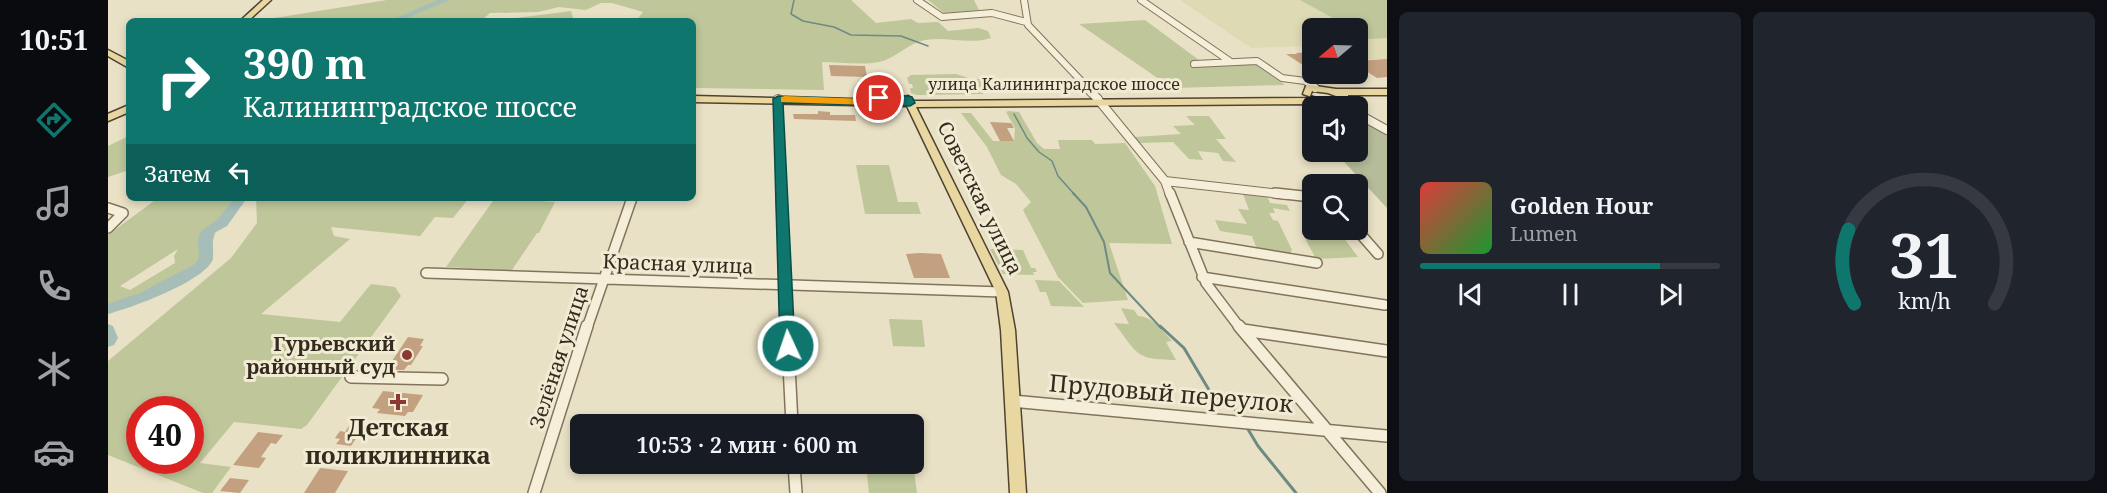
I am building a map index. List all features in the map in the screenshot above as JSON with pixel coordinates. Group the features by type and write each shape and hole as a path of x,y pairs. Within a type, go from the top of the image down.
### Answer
{"main road":[{"path":"247,18 267,0"},
{"path":"108,52 126,63"},
{"path":"1311,91 1314,96"},
{"name":"улица Калининградское шоссе","path":"1099,101 1278,96 1311,91 1337,92"},
{"path":"1337,92 1387,92"},
{"path":"1337,92 1339,96"},
{"path":"696,97 778,104 909,101"},
{"name":"улица Калининградское шоссе","path":"696,97 909,101 1302,101"},
{"path":"1368,100 1387,97"},
{"name":"Советская улица","path":"909,101 1002,292 1008,330 1018,493"},
{"path":"108,118 126,109"}],"street":[{"path":"917,0 942,17 992,14 1026,22 1099,101 1165,181 1202,277 1243,330 1380,493"},
{"path":"1024,0 1026,22"},
{"path":"1142,0 1231,62"},
{"path":"1194,64 1257,61 1282,78 1305,81 1311,91"},
{"path":"778,104 784,286 791,414"},
{"path":"1368,120 1387,130"},
{"path":"1165,181 1302,196"},
{"name":"Зелёная улица","path":"534,493 602,280 631,201"},
{"path":"108,208 123,213 108,228"},
{"path":"1366,240 1378,254"},
{"path":"1189,242 1317,263"},
{"name":"Красная улица","path":"426,273 1002,292"},
{"path":"1202,277 1385,305"},
{"path":"1243,330 1387,351"},
{"path":"351,377 442,379"},
{"name":"Прудовый переулок","path":"1012,401 1387,436"},
{"path":"795,474 796,493"}],"shaded area":[{"path":"1180,0 1387,0 1387,59 1368,60 1368,18 1302,18 1302,46 1251,48"}],"green space":[{"path":"387,0 851,0 876,23 911,19 918,23 938,22 948,31 978,28 988,31 991,38 975,41 925,40 888,59 876,62 861,64 822,62 824,90 696,88 696,18 638,18 643,12 612,3 601,3 586,10 559,7 538,12 490,13 484,18 275,18"},
{"path":"928,0 974,0 979,10 944,13"},
{"path":"1300,0 1387,0 1387,38 1368,38 1368,18 1333,18"},
{"path":"571,11 573,18 515,18"},
{"path":"1145,20 1207,66 1255,64 1285,85 1172,88 1079,24"},
{"path":"956,74 972,79 986,79 992,87 982,87 985,89 983,94 917,95 911,93 912,84 909,84 907,78 911,75"},
{"path":"1006,112 1019,112 1037,143 1044,149 1060,149 1058,140 1092,140 1095,144 1125,143 1155,186 1172,244 1109,243 1128,300 1083,303 1058,277 1023,210 1031,202 1016,184 1001,175 987,147 961,113 971,113 993,141 1014,141 1015,128"},
{"path":"1186,116 1209,116 1226,139 1216,139 1236,162 1223,161 1218,153 1198,151 1203,160 1189,159 1173,142 1139,143 1134,137 1181,134 1173,126 1195,125"},
{"path":"1368,122 1387,132 1387,208 1368,188 1368,174 1355,174 1344,162 1368,162"},
{"path":"126,137 126,171 108,177 108,146"},
{"path":"856,165 889,165 898,202 917,202 921,214 865,214"},
{"path":"1243,194 1267,196 1270,203 1287,205 1290,211 1273,208 1275,213 1269,213 1273,220 1278,221 1292,250 1288,257 1258,252 1252,236 1220,231 1215,220 1247,224 1238,209 1249,210"},
{"path":"154,201 244,201 225,223 217,227 212,244 213,260 202,270 164,291 108,310 108,235","holes":["178,249 174,256 175,263 130,290 120,286"]},
{"path":"256,201 467,201 453,218 435,217 420,236 331,227 334,236 350,239 261,314 340,322 371,284 395,287 401,296 307,425 301,429 234,422 204,458 204,396 126,396 126,462 108,455 108,361 231,258 257,223"},
{"path":"493,201 555,202 539,233 512,270 446,267"},
{"path":"1306,240 1345,240 1358,257 1316,259"},
{"path":"990,249 1023,250 1031,268 1035,268 1037,272 1033,272 1034,275 1003,274"},
{"path":"1035,280 1059,281 1084,307 1051,306 1046,292 1040,292"},
{"path":"1121,308 1134,310 1138,316 1148,318 1157,325 1172,341 1166,342 1176,360 1152,358 1134,349 1114,323 1129,324"},
{"path":"889,319 922,320 925,347 893,346"},
{"path":"204,464 231,467 212,493 203,493 156,474 204,474"},
{"path":"867,474 914,474 917,493 869,493"}],"building":[{"path":"1302,53 1302,64 1286,54"},
{"path":"1387,59 1387,77 1377,78 1368,72 1368,60"},
{"path":"829,65 865,66 867,77 831,76"},
{"path":"818,111 830,112 830,115 855,115 856,121 794,119 793,114 818,114"},
{"path":"990,122 1011,123 1014,128 1007,128 1014,141 1000,141"},
{"path":"906,254 941,254 950,278 914,278"},
{"name":"Гурьевский районный суд","path":"408,337 424,339 420,346 423,346 411,365 404,370 386,370"},
{"name":"Детская поликлинника","path":"383,391 423,395 413,412 408,412 405,416 377,413 380,409 372,408"},
{"path":"361,425 360,428 363,428 351,446 336,444 340,439 335,438 340,431 345,432 349,426"},
{"path":"258,432 283,435 276,444 271,443 261,457 266,458 259,468 233,465"},
{"path":"320,468 348,471 335,493 304,493"},
{"path":"230,478 249,480 240,493 220,491"}],"waterway":[{"path":"400,18 445,0"},
{"path":"794,0 791,14 803,21 834,27 851,35 901,36 928,46"},
{"path":"1014,114 1027,138 1039,152 1052,161 1058,176 1075,195"},
{"path":"1073,193 1086,207 1104,242 1110,273 1161,328"},
{"path":"108,309 145,297 200,267 206,259 205,240 208,231 222,223 239,201"},
{"path":"1160,326 1184,348 1212,395 1233,406 1241,419"},
{"path":"108,330 110,338 108,341"},
{"path":"1246,426 1258,446 1296,493"}],"slow traffic":[{"path":"785,100 868,102"}],"place":[{"name":"Гурьевский районный суд","path":"407,355"},
{"name":"Детская поликлинника","path":"398,402"}],"route":[{"path":"788,346 777,132 778,99 910,103 908,99 879,98"}]}
